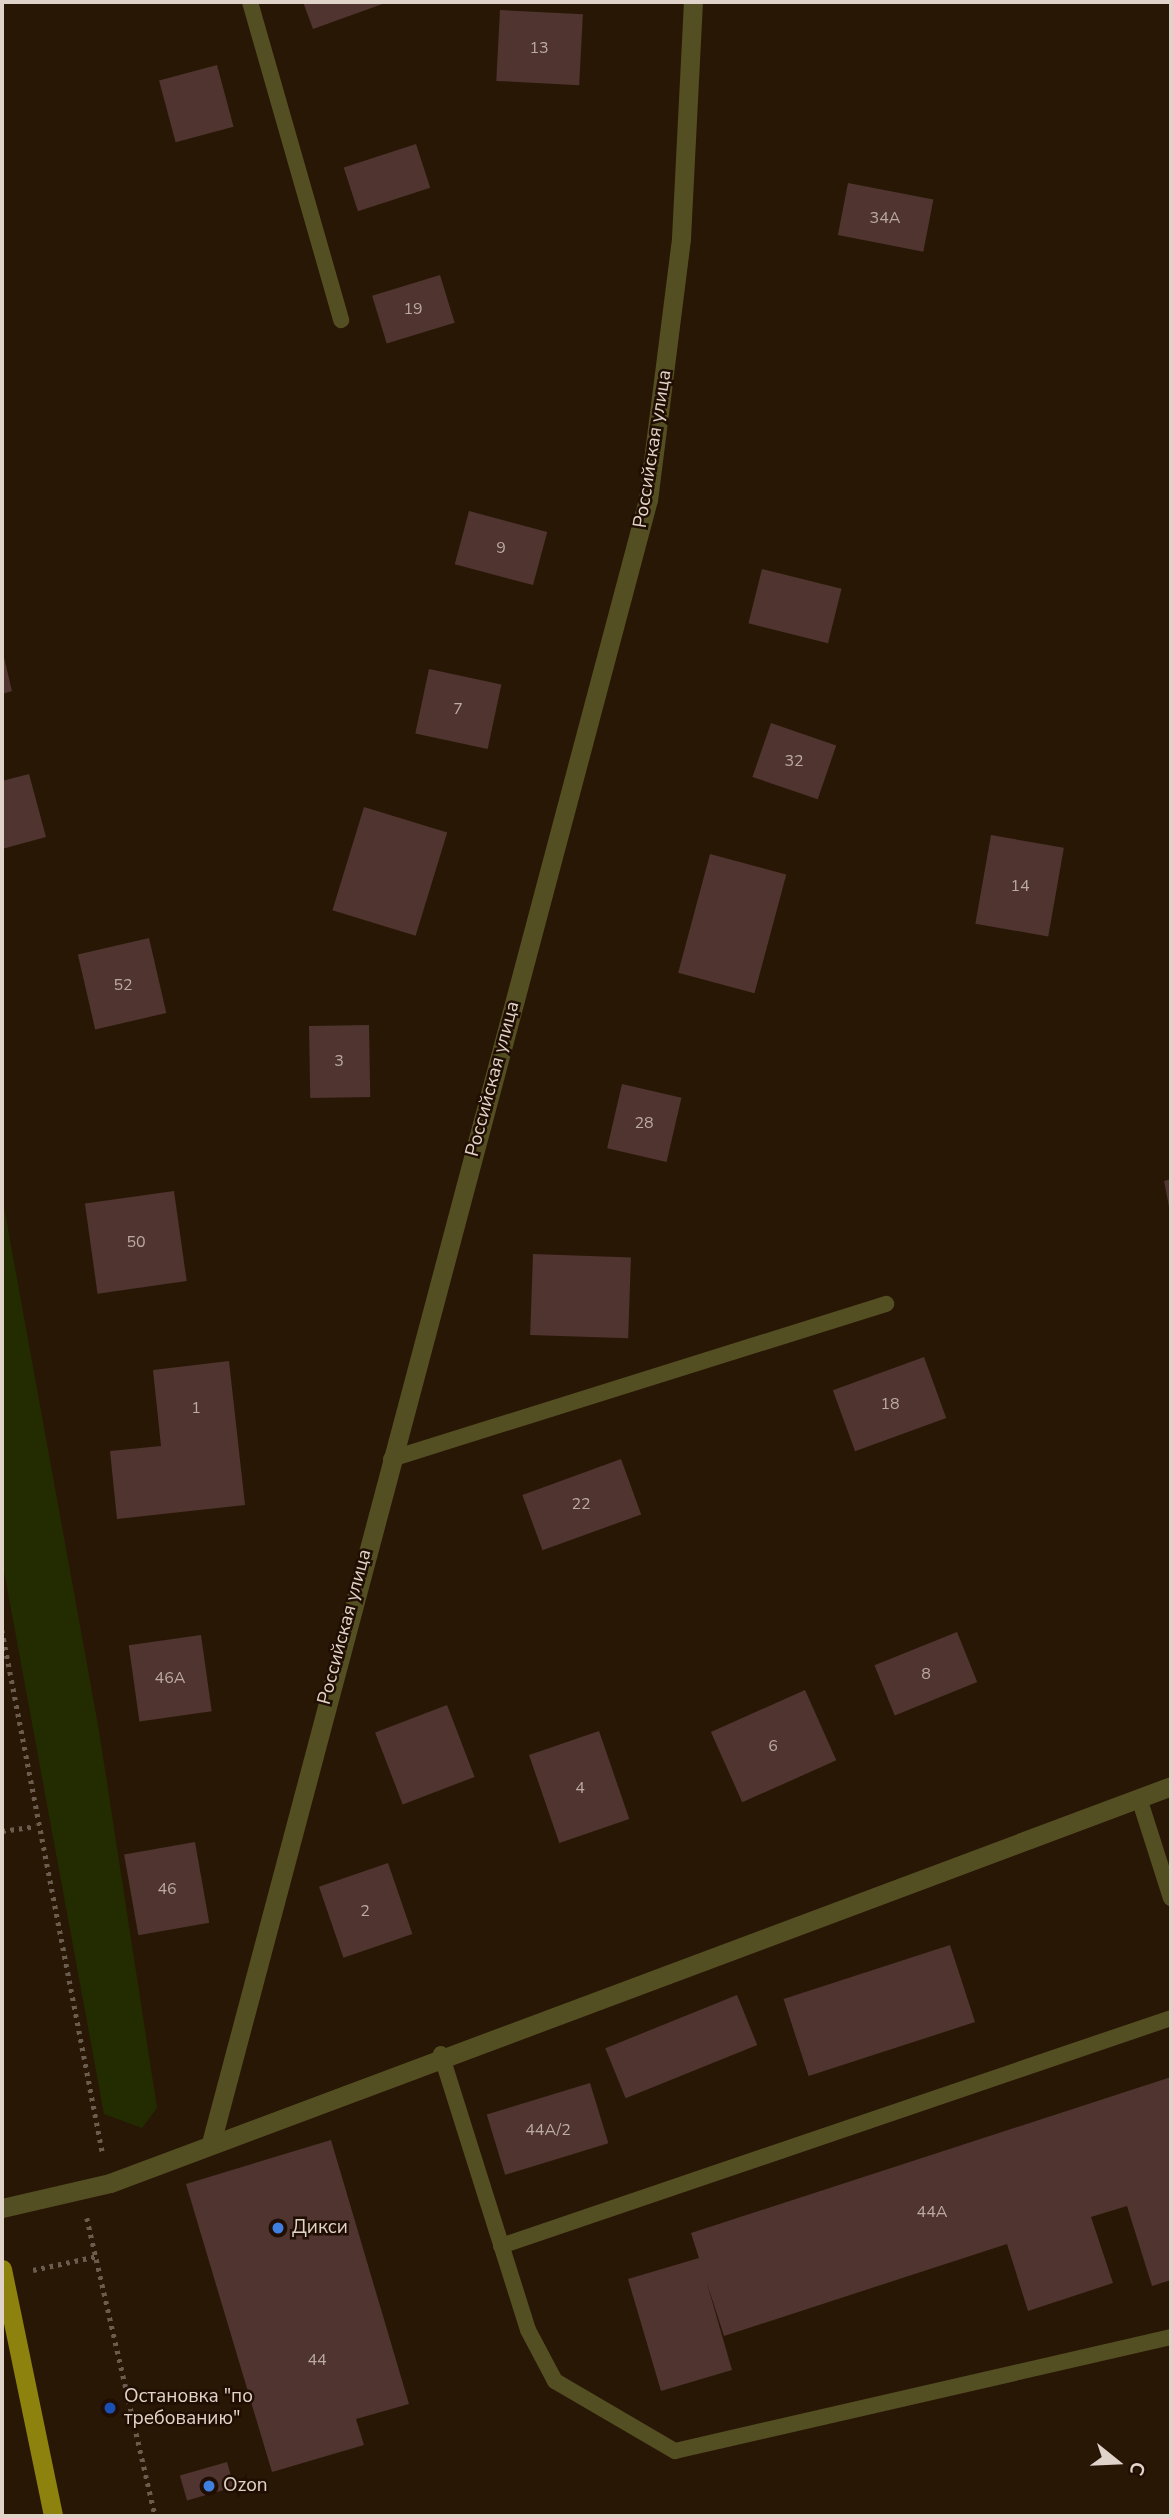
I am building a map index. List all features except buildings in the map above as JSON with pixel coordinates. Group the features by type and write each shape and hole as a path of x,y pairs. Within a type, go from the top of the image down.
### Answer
{"main road":[{"path":"2,2273 53,2516"}],"street":[{"name":"Российская улица","path":"211,2143 648,500 681,238 693,2"},
{"path":"2,2208 110,2183 441,2054 1171,1786"}],"lane":[{"path":"250,2 341,320"},
{"path":"391,1459 886,1304"},
{"path":"1139,1798 1171,1898"},
{"path":"501,2246 1171,2018"},
{"path":"441,2054 528,2330 555,2381 675,2451 1171,2337"}],"path":[{"path":"2,1630 36,1826 110,2183 118,2203 87,2216 155,2516"},
{"path":"2,1831 36,1826"},
{"path":"2,2273 97,2256"}],"green space":[{"path":"2,1196 99,1731 157,2108 142,2128 104,2114 2,1560"}],"place":[{"name":"Дикси","path":"278,2228"},
{"name":"Остановка \"по требованию\"","path":"110,2408"},
{"name":"Ozon","path":"209,2486"}]}
